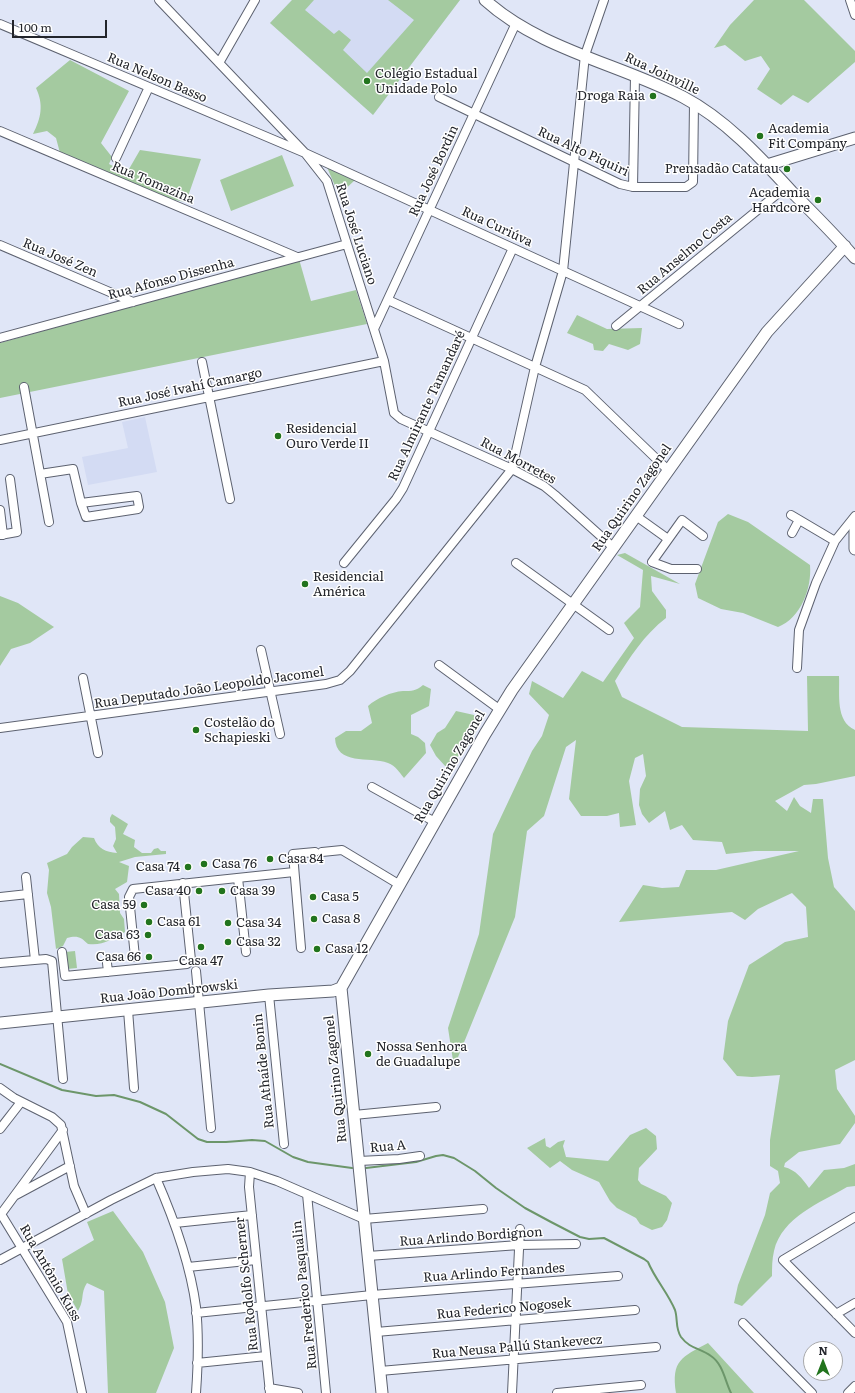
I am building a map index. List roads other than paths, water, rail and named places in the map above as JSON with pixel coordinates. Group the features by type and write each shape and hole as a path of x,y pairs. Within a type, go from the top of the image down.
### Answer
{"street":[{"name":"Rua José Luciano","path":"159,0 305,153 327,181 384,361 392,409 396,416"},
{"path":"219,63 255,0"},
{"name":"Rua Joinville","path":"485,0 516,23 694,103 727,128 767,165 855,258"},
{"name":"Rua Deputado João Leopoldo Jacomel","path":"0,728 326,684 345,677 512,469 535,367 563,271 585,55 604,0"},
{"path":"850,0 855,15"},
{"name":"Rua José Bordin","path":"374,329 516,23"},
{"name":"Rua Nelson Basso","path":"0,24 305,153"},
{"path":"633,187 635,76"},
{"path":"116,158 149,87"},
{"name":"Rua Alto Piquiri","path":"439,97 620,184 633,187 686,187 691,185 694,178 694,103"},
{"name":"Rua Tomazina","path":"0,131 297,257"},
{"path":"767,165 855,138"},
{"name":"Rua Curiúva","path":"305,153 679,324"},
{"name":"Rua Anselmo Costa","path":"616,326 787,186"},
{"name":"Rua Afonso Dissenha","path":"0,338 347,244"},
{"name":"Rua José Zen","path":"0,245 133,302"},
{"name":"Rua Quirino Zagonel","path":"382,1393 341,988 499,710 767,332 845,246"},
{"name":"Rua Almirante Tamandaré","path":"344,563 400,494 513,248"},
{"path":"388,300 577,386 592,396 669,470"},
{"name":"Rua José Ivahí Camargo","path":"0,440 384,361"},
{"path":"202,362 230,499"},
{"path":"24,387 49,522"},
{"name":"Rua Morretes","path":"396,416 512,469 555,495 614,548"},
{"path":"40,474 72,468 81,503 86,517 138,509 139,507 137,496 81,503"},
{"path":"0,510 1,535 17,532 10,479"},
{"path":"791,515 835,541"},
{"path":"636,516 668,539"},
{"path":"797,668 800,625 821,569 835,541 855,516"},
{"path":"697,569 671,569 652,562 682,520 703,536"},
{"path":"792,533 799,520"},
{"path":"855,522 855,549"},
{"path":"516,563 609,630"},
{"path":"261,650 280,734"},
{"path":"439,665 499,710"},
{"path":"83,678 98,753"},
{"path":"372,787 435,822"},
{"path":"301,948 293,854 342,850 400,885"},
{"path":"135,957 129,897 130,891 136,888 294,872"},
{"path":"26,877 35,960"},
{"path":"238,878 246,952"},
{"path":"62,952 65,976 189,963 191,960 183,884"},
{"path":"0,897 28,894"},
{"path":"0,963 50,960 53,968 56,1017 63,1080"},
{"path":"107,963 108,972"},
{"path":"196,971 211,1128"},
{"name":"Rua João Dombrowski","path":"0,1023 333,991 341,988"},
{"name":"Rua Athaíde Bonin","path":"269,996 284,1144"},
{"path":"128,1010 134,1088"},
{"path":"0,1088 21,1102 58,1121 63,1130 76,1190 86,1214"},
{"path":"0,1129 21,1102"},
{"path":"354,1115 436,1107"},
{"path":"0,1214 63,1130"},
{"name":"Rua A","path":"359,1161 399,1159 420,1156"},
{"path":"14,1196 70,1166"},
{"path":"0,1260 156,1178 215,1170 237,1170 250,1172 269,1178 364,1219 483,1209"},
{"name":"Rua Rodolfo Scherner","path":"250,1172 249,1187 270,1390"},
{"path":"156,1178 175,1223 188,1267 196,1313 196,1393"},
{"name":"Rua Frederico Pasqualin","path":"307,1194 326,1393"},
{"name":"Rua Antônio Kuss","path":"0,1214 67,1322 82,1393"},
{"path":"175,1223 252,1215"},
{"path":"855,1217 783,1260 855,1333"},
{"path":"512,1393 520,1229"},
{"name":"Rua Arlindo Bordignon","path":"368,1256 519,1244 576,1244"},
{"path":"188,1267 256,1260"},
{"name":"Rua Arlindo Fernandes","path":"196,1313 372,1295 618,1276"},
{"path":"836,1314 855,1303"},
{"name":"Rua Federico Nogosek","path":"376,1332 635,1310"},
{"path":"743,1323 812,1393"},
{"name":"Rua Neusa Pallú Stankevecz","path":"380,1372 656,1347"},
{"path":"197,1363 266,1356"},
{"path":"557,1393 641,1385"},
{"path":"848,1393 855,1386"},
{"path":"270,1390 298,1393"}],"waterway":[{"path":"0,1064 62,1090 96,1096 114,1095 140,1102 166,1114 198,1139 207,1142 252,1140 265,1141 293,1157 308,1162 352,1168"},
{"path":"366,1168 416,1162 443,1155 454,1158 475,1171 525,1208 551,1222 580,1237 589,1239 604,1238 644,1259 648,1262 675,1310 679,1334 688,1344 707,1353 715,1359 721,1368 731,1393"}],"place":[{"name":"Colégio Estadual Unidade Polo","path":"367,81"},
{"name":"Droga Raia","path":"653,96"},
{"name":"Academia Fit Company","path":"760,136"},
{"name":"Prensadão Catatau","path":"787,169"},
{"name":"Academia Hardcore","path":"818,200"},
{"name":"Residencial Ouro Verde II","path":"278,436"},
{"name":"Residencial América","path":"305,584"},
{"name":"Costelão do Schapieski","path":"196,730"},
{"name":"Casa 84","path":"270,859"},
{"name":"Casa 76","path":"204,864"},
{"name":"Casa 74","path":"188,867"},
{"name":"Casa 40","path":"199,891"},
{"name":"Casa 39","path":"222,891"},
{"name":"Casa 5","path":"313,897"},
{"name":"Casa 59","path":"144,905"},
{"name":"Casa 8","path":"314,919"},
{"name":"Casa 61","path":"149,922"},
{"name":"Casa 34","path":"228,923"},
{"name":"Casa 63","path":"148,935"},
{"name":"Casa 32","path":"228,942"},
{"name":"Casa 47","path":"201,947"},
{"name":"Casa 12","path":"317,949"},
{"name":"Casa 66","path":"149,957"},
{"name":"Nossa Senhora de Guadalupe","path":"368,1054"}]}
